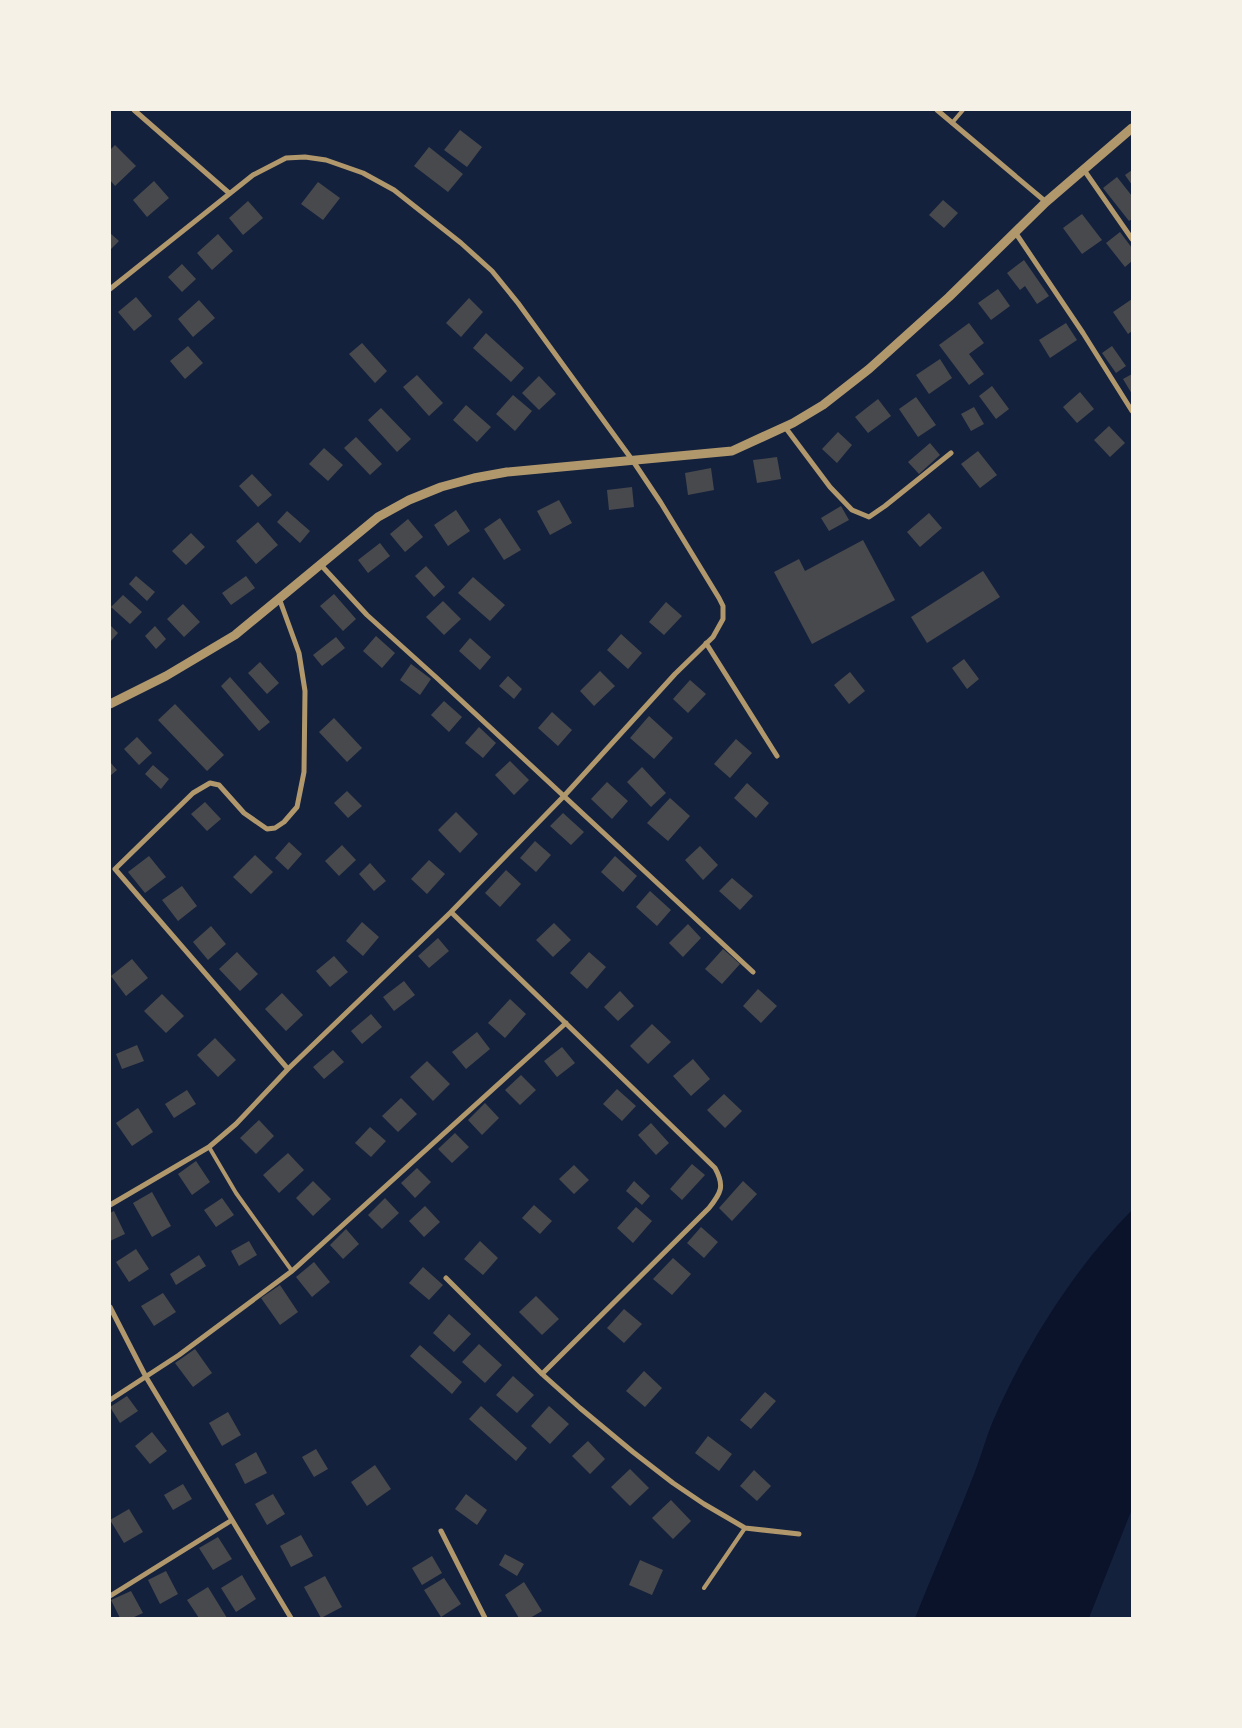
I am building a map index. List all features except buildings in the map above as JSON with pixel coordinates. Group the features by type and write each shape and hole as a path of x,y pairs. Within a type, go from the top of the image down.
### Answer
{"street":[{"path":"134,110 229,193"},
{"path":"938,110 1046,202"},
{"path":"110,704 166,676 235,635 378,516 409,500 441,487 507,472 732,451 785,427 823,405 869,369 949,297 1046,202 1132,128"},
{"path":"110,289 253,174 286,158 305,156 326,160 363,173 394,190 460,242 492,271 518,303 633,461 661,503 723,606 723,619 716,632 675,674 564,796 452,912 288,1069 236,1124 209,1147 110,1205"},
{"path":"1084,170 1132,238"},
{"path":"1015,232 1083,333 1132,411"},
{"path":"785,427 830,487 852,510 869,516 885,506 951,454"},
{"path":"319,564 367,615 753,972"},
{"path":"279,598 299,653 305,691 304,772 297,807 284,822 275,828 267,829 244,813 219,786 210,783 193,793 115,869 288,1069"},
{"path":"706,643 778,756"},
{"path":"452,912 715,1168 722,1184 718,1196 708,1208 542,1374"},
{"path":"110,1400 179,1355 292,1270 566,1023"},
{"path":"446,1278 542,1374 646,1462 704,1504 745,1528 799,1534"},
{"path":"110,1306 146,1377 291,1618"},
{"path":"110,1596 232,1520"},
{"path":"441,1531 485,1618"}],"lane":[{"path":"952,123 963,110"},
{"path":"209,1147 236,1193 292,1270"},
{"path":"704,1588 745,1528"}],"water":[{"path":"1132,1210 1132,1509 1089,1618 915,1618 967,1492 993,1421 1023,1360 1038,1333 1073,1280 1111,1232"}]}
